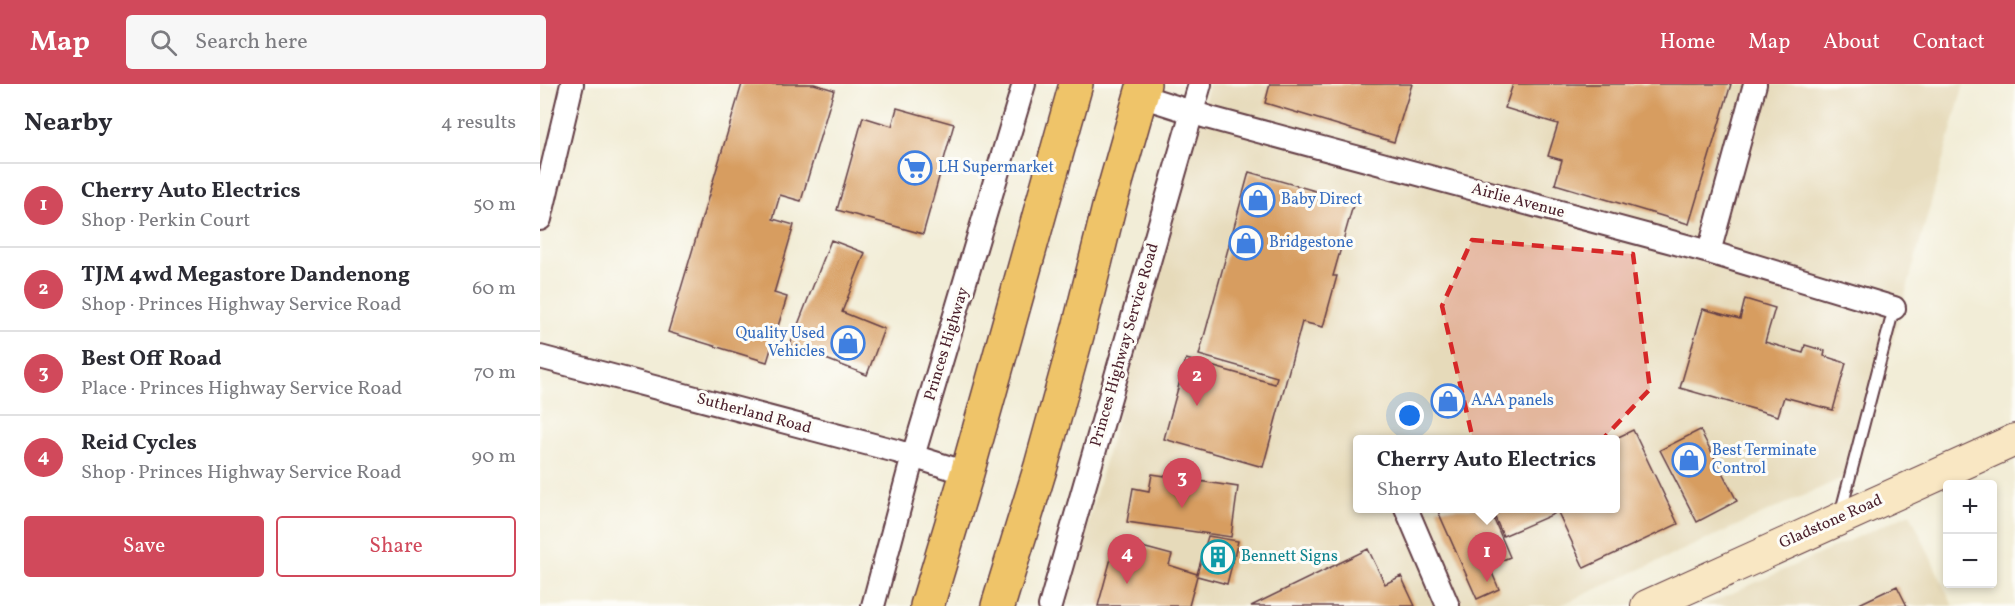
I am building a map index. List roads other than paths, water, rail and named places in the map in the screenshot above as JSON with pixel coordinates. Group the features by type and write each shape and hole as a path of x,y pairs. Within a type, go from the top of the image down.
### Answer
{"highway":[{"path":"927,606 1077,84"},
{"path":"998,606 1041,466 1142,90"}],"main road":[{"name":"Gladstone Road","path":"1647,606 2015,440"}],"street":[{"path":"540,219 572,84"},
{"name":"Princes Highway","path":"873,606 913,456 1024,84"},
{"name":"Princes Highway Service Road","path":"1050,606 1200,84"},
{"path":"1709,252 1755,84"},
{"name":"Airlie Avenue","path":"1142,90 1192,112 1709,252 1894,308"},
{"name":"Sutherland Road","path":"540,357 913,456 967,473"},
{"path":"1408,513 1448,606"}],"lane":[{"path":"1840,518 1894,308"}],"place":[{"name":"LH Supermarket","path":"915,168"},
{"name":"Baby Direct","path":"1258,200"},
{"name":"Bridgestone","path":"1246,243"},
{"name":"Quality Used Vehicles","path":"848,343"},
{"name":"AAA panels","path":"1448,401"},
{"name":"TJM 4wd Megastore Dandenong","path":"1197,406"},
{"name":"Best Terminate Control","path":"1689,460"},
{"name":"Best Off Road","path":"1182,508"},
{"name":"Bennett Signs","path":"1218,557"},
{"name":"Cherry Auto Electrics","path":"1487,582"},
{"name":"Reid Cycles","path":"1127,584"}]}
